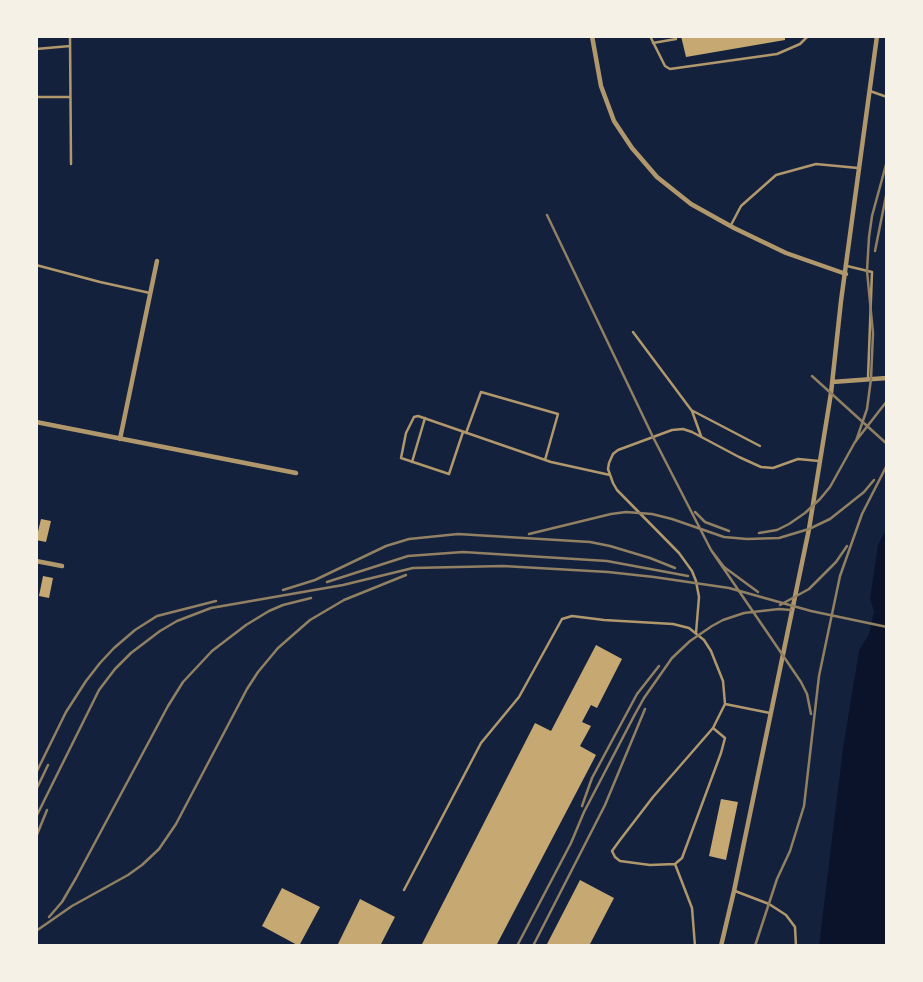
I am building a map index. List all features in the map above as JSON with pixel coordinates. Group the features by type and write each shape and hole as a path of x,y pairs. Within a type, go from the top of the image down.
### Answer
{"street":[{"path":"592,36 601,86 614,121 632,148 657,177 691,204 731,226 786,253 846,274"},
{"path":"721,946 809,529 832,382 877,36"},
{"path":"120,439 157,262"},
{"path":"832,382 887,378"},
{"path":"36,422 296,473"},
{"path":"36,560 62,566"}],"lane":[{"path":"70,36 71,164"},
{"path":"650,36 664,66 670,69 777,54 800,44 808,36"},
{"path":"653,43 676,39"},
{"path":"36,49 70,46"},
{"path":"870,91 887,97"},
{"path":"36,97 70,97"},
{"path":"731,226 741,206 776,175 816,164 860,168"},
{"path":"36,265 151,293"},
{"path":"847,266 872,272 868,380"},
{"path":"633,332 692,410 701,437"},
{"path":"545,460 558,414 481,392 464,432 449,474 400,458 402,442 414,417 418,416 425,418 464,432 545,460 610,475"},
{"path":"692,410 760,446"},
{"path":"412,462 425,418"},
{"path":"696,632 699,597 692,570 679,553 617,490 610,475 609,463 613,454 618,450 678,429 687,430 751,464 766,468 773,468 798,459 819,461"},
{"path":"404,890 480,743 519,697 562,619 572,616 599,620 673,624 689,628 704,640 724,681 725,704 712,728 653,798 612,851 615,857 620,860 650,865 675,864 682,858 725,738 712,728"},
{"path":"725,704 770,713"},
{"path":"675,864 692,908 695,946"},
{"path":"734,891 769,904 786,915 795,927 796,946"}],"water":[{"path":"887,528 887,946 819,946 843,748 859,651 869,634 874,611 870,599 878,545"}],"building":[{"path":"681,36 785,36 785,40 686,57"},
{"path":"41,519 51,521 46,542 36,540"},
{"path":"43,576 53,578 49,598 39,596"},
{"path":"596,645 622,659 597,708 591,705 582,722 591,726 580,746 596,755 496,946 421,946 535,723 551,731"},
{"path":"721,799 738,802 726,860 709,856"},
{"path":"580,880 614,898 589,946 546,946"},
{"path":"282,888 320,907 299,946 262,926"},
{"path":"360,899 395,917 380,946 337,946"}],"railway":[{"path":"856,441 867,409 871,379 873,333 867,271 869,237 872,216 887,161"},
{"path":"875,251 887,191"},
{"path":"547,215 653,437 711,550"},
{"path":"812,376 887,444"},
{"path":"759,533 777,530 789,524 820,499 830,487 855,442 887,401"},
{"path":"755,946 777,879 790,851 804,806 819,676 840,576 862,514 887,465"},
{"path":"529,534 626,512 652,514 672,519 724,537 747,539 779,538 809,529 830,519 864,492 874,480"},
{"path":"695,512 705,522 729,531"},
{"path":"283,590 315,580 386,546 409,539 458,534 590,542 650,558 675,568"},
{"path":"780,605 809,589 836,562 847,546"},
{"path":"758,592 724,567 711,550 801,682 807,694 811,714"},
{"path":"327,582 408,556 463,552 607,561 688,576"},
{"path":"36,817 99,690 115,669 131,653 160,631 177,621 211,608 343,585 413,568 503,566 608,572 729,588 811,611 887,627"},
{"path":"36,931 72,906 128,875 159,849 176,824 247,689 278,648 310,620 344,600 406,575"},
{"path":"49,917 62,902 76,878 168,706 183,682 212,651 246,625 283,605 311,598"},
{"path":"36,773 66,712 86,681 114,648 135,630 157,616 216,601"},
{"path":"517,946 634,716 672,658 690,641 723,620 744,613 779,609 791,610"},
{"path":"582,806 592,778 637,694 659,666"},
{"path":"533,946 605,805 645,709"},
{"path":"36,790 48,765"},
{"path":"36,837 47,810"}]}
